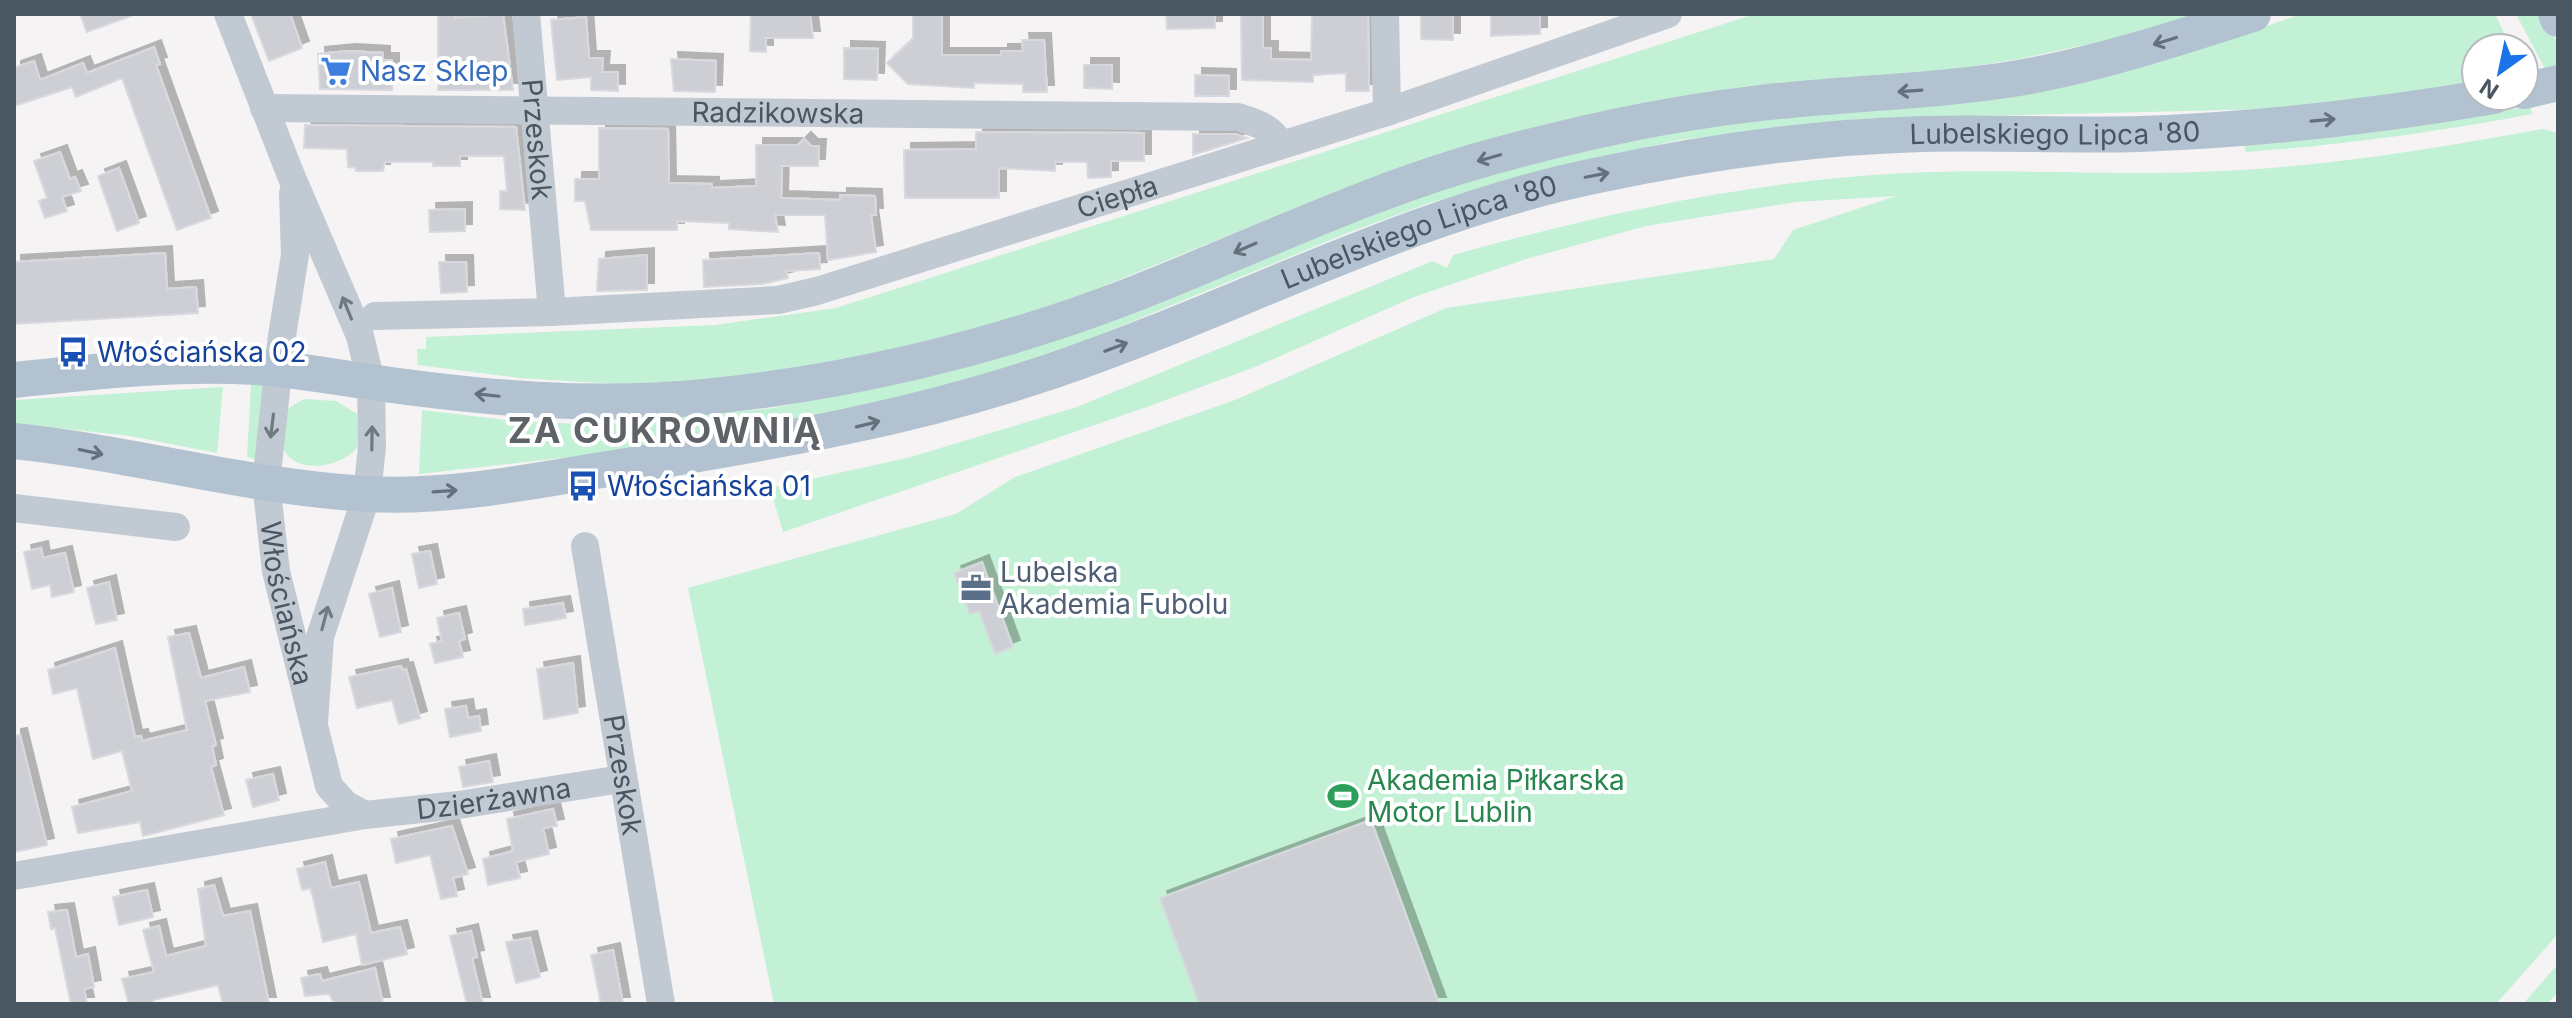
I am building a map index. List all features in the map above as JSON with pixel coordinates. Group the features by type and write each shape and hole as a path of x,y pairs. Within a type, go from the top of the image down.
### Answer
{"main road":[{"name":"Lubelskiego Lipca '80","path":"278,369 520,399 617,403 805,384 963,348 1109,303 1341,206 1418,179 1557,140 1746,104 1943,88 2022,77 2119,56 2253,14"},
{"name":"Lubelskiego Lipca '80","path":"266,483 367,494 465,490 739,450 938,406 1058,369 1190,319 1311,267 1479,206 1584,178 1681,159 1795,144 1915,134 2137,134 2245,127 2390,114 2460,102"},
{"path":"14,380 236,366 278,369"},
{"path":"14,441 61,446 266,483"}],"street":[{"path":"228,14 290,173 360,336 371,382"},
{"name":"Przeskok","path":"526,14 552,312"},
{"path":"1385,14 1387,112"},
{"name":"Ciepła","path":"552,312 778,300 832,286 1387,112 1668,14"},
{"name":"Radzikowska","path":"264,108 1238,117 1262,124 1274,133 1281,144"},
{"path":"278,369 295,246 295,201 290,173"},
{"path":"375,316 552,312"},
{"name":"Włościańska","path":"278,369 266,483 276,571 329,786 346,805 365,815"},
{"name":"Włościańska","path":"314,723 320,637 367,494 372,447 371,382"},
{"path":"14,508 176,527"},
{"name":"Przeskok","path":"585,546 621,779 661,1004"},
{"name":"Dzierżawna","path":"14,876 365,815 459,805 621,779"}],"green space":[{"path":"1755,14 2202,14 2122,37 2019,59 1949,70 1749,86 1687,96 1337,191 1089,292 1008,320 845,361 702,381 616,384 519,378 418,365 417,349 426,349 426,337 715,325 836,308"},
{"path":"2302,14 2495,14 2503,32 2460,32 2460,85 2371,101 2270,109 1859,119 1679,140 1429,203 1345,234 1031,363 851,412 588,455 419,474 422,410 514,421 602,425 772,408 878,388 972,365 1362,215 1463,181 1595,147 1669,132 2165,60"},
{"path":"2516,14 2543,14 2558,45 2558,67 2545,69 2540,60 2540,32 2525,32"},
{"path":"2500,112 2532,114 2318,146 2246,152 2244,144 2458,120"},
{"path":"2542,129 2558,133 2558,934 2496,1004 774,1004 688,588 956,514 1015,477 1235,400 1446,308 1774,259 1793,230 1896,196 1796,202 1646,226 1526,259 1414,297 1255,367 1144,408 783,532 770,488 907,458 1077,407 1433,261 1447,268 1453,255 1620,213 1732,192 1846,177 1988,171 2158,173 2280,167 2393,154"},
{"path":"251,385 263,385 255,459 247,457"},
{"path":"223,387 217,453 130,436 14,423 14,400"},
{"path":"304,399 336,401 357,414 360,443 354,451 334,463 322,465 310,466 290,457 283,448 282,439 287,409"},
{"path":"2558,964 2558,992 2547,1004 2523,1004"}],"building":[{"path":"80,14 130,14 131,16 87,32"},
{"path":"251,14 290,14 302,48 269,61"},
{"path":"438,14 455,14 455,18 503,14 513,90 438,90"},
{"path":"751,14 810,14 813,38 766,38 766,52 750,51"},
{"path":"913,14 942,14 942,55 1001,55 1001,51 1023,51 1022,40 1044,40 1047,92 1023,92 1023,84 974,83 974,88 908,84 887,63 913,39"},
{"path":"1166,14 1215,14 1215,28 1167,29"},
{"path":"1241,14 1263,14 1263,48 1271,48 1271,59 1311,60 1312,14 1368,14 1369,91 1346,91 1346,73 1313,75 1313,82 1242,80"},
{"path":"1421,14 1453,14 1453,40 1421,39"},
{"path":"1491,14 1540,14 1540,34 1491,36"},
{"path":"586,17 589,58 603,58 602,72 618,72 618,91 591,90 591,77 557,80 551,20"},
{"path":"154,47 160,64 156,65 211,218 177,230 122,78 76,97 72,87 14,106 14,68 34,61 40,80 83,63 87,73"},
{"path":"844,48 878,49 877,80 844,79"},
{"path":"349,51 383,53 383,60 392,60 392,90 320,89 318,54"},
{"path":"671,59 716,61 715,92 674,91"},
{"path":"1084,65 1112,65 1112,89 1084,88"},
{"path":"1195,75 1229,76 1229,96 1195,96"},
{"path":"305,125 516,127 525,210 500,209 500,191 507,191 504,156 460,156 460,166 433,166 433,162 385,162 383,171 356,171 356,168 348,167 347,149 304,148"},
{"path":"599,128 668,129 669,183 712,184 712,188 756,186 756,145 798,145 804,139 811,146 819,146 818,166 782,166 781,198 840,200 840,195 875,196 876,215 871,215 876,252 828,260 825,215 775,215 778,232 729,229 729,223 677,221 677,230 591,230 585,201 575,201 575,179 599,179"},
{"path":"976,132 1144,133 1144,161 1111,161 1111,177 1088,178 1087,162 1055,162 1055,171 999,168 999,198 905,198 904,150 976,149"},
{"path":"1193,134 1235,134 1247,138 1193,155"},
{"path":"60,152 70,179 75,177 81,191 62,197 67,211 45,218 39,201 47,198 34,161"},
{"path":"119,168 139,223 117,231 98,176"},
{"path":"465,209 465,231 430,232 429,210"},
{"path":"165,253 167,289 196,287 198,313 14,324 14,262"},
{"path":"819,253 820,269 786,271 788,278 762,284 704,287 703,260"},
{"path":"647,255 647,290 597,291 599,259"},
{"path":"439,262 466,262 467,292 441,293"},
{"path":"41,548 43,558 65,553 74,592 52,597 50,585 32,589 24,552"},
{"path":"430,551 437,584 419,588 412,554"},
{"path":"982,562 1013,647 995,654 979,611 970,614 954,573"},
{"path":"109,582 117,620 96,624 87,588"},
{"path":"392,588 401,632 380,637 369,594"},
{"path":"563,603 566,618 525,625 523,609"},
{"path":"459,613 465,639 459,641 463,657 435,663 430,644 442,641 437,618"},
{"path":"189,633 201,678 244,667 250,692 205,701 216,745 212,746 216,765 211,767 224,815 143,836 140,822 78,833 72,807 132,791 122,751 93,759 77,688 53,694 48,670 115,648 135,737 141,736 142,741 187,730 168,637"},
{"path":"573,663 578,713 544,719 537,669"},
{"path":"401,666 402,670 406,669 420,718 399,724 392,700 357,708 349,677"},
{"path":"466,706 468,718 479,716 481,731 450,737 445,709"},
{"path":"20,735 47,845 14,852 14,736"},
{"path":"489,761 493,782 463,787 459,767"},
{"path":"273,774 279,800 253,807 246,780"},
{"path":"553,809 557,826 543,828 549,854 516,862 520,878 488,885 483,859 513,851 507,819"},
{"path":"1371,820 1439,1004 1199,1004 1160,898"},
{"path":"452,826 468,874 453,878 457,896 441,899 430,855 396,863 391,839"},
{"path":"325,862 331,888 359,882 371,933 400,927 407,954 362,965 356,934 323,942 310,888 302,890 297,869"},
{"path":"214,885 223,916 250,911 269,1004 223,1004 218,985 153,1000 154,1004 129,1004 122,979 154,972 143,930 159,926 166,956 206,946 198,889"},
{"path":"147,890 153,917 119,925 113,897"},
{"path":"67,910 76,957 88,954 94,987 84,989 87,1004 71,1004 55,928 51,929 48,912"},
{"path":"471,931 477,957 472,958 483,1004 467,1004 450,936"},
{"path":"530,938 540,977 516,983 506,942"},
{"path":"613,950 623,1004 601,1004 591,955"},
{"path":"375,968 383,1004 335,1004 329,994 305,996 301,978 320,974 322,981"}],"place":[{"name":"Nasz Sklep","path":"336,71"},
{"name":"Włościańska 02","path":"73,352"},
{"name":"Włościańska 01","path":"583,486"},
{"name":"Lubelska Akademia Fubolu","path":"976,588"},
{"name":"Akademia Piłkarska Motor Lublin","path":"1343,796"}],"district":[{"name":"ZA CUKROWNIĄ","path":"665,430"}]}
